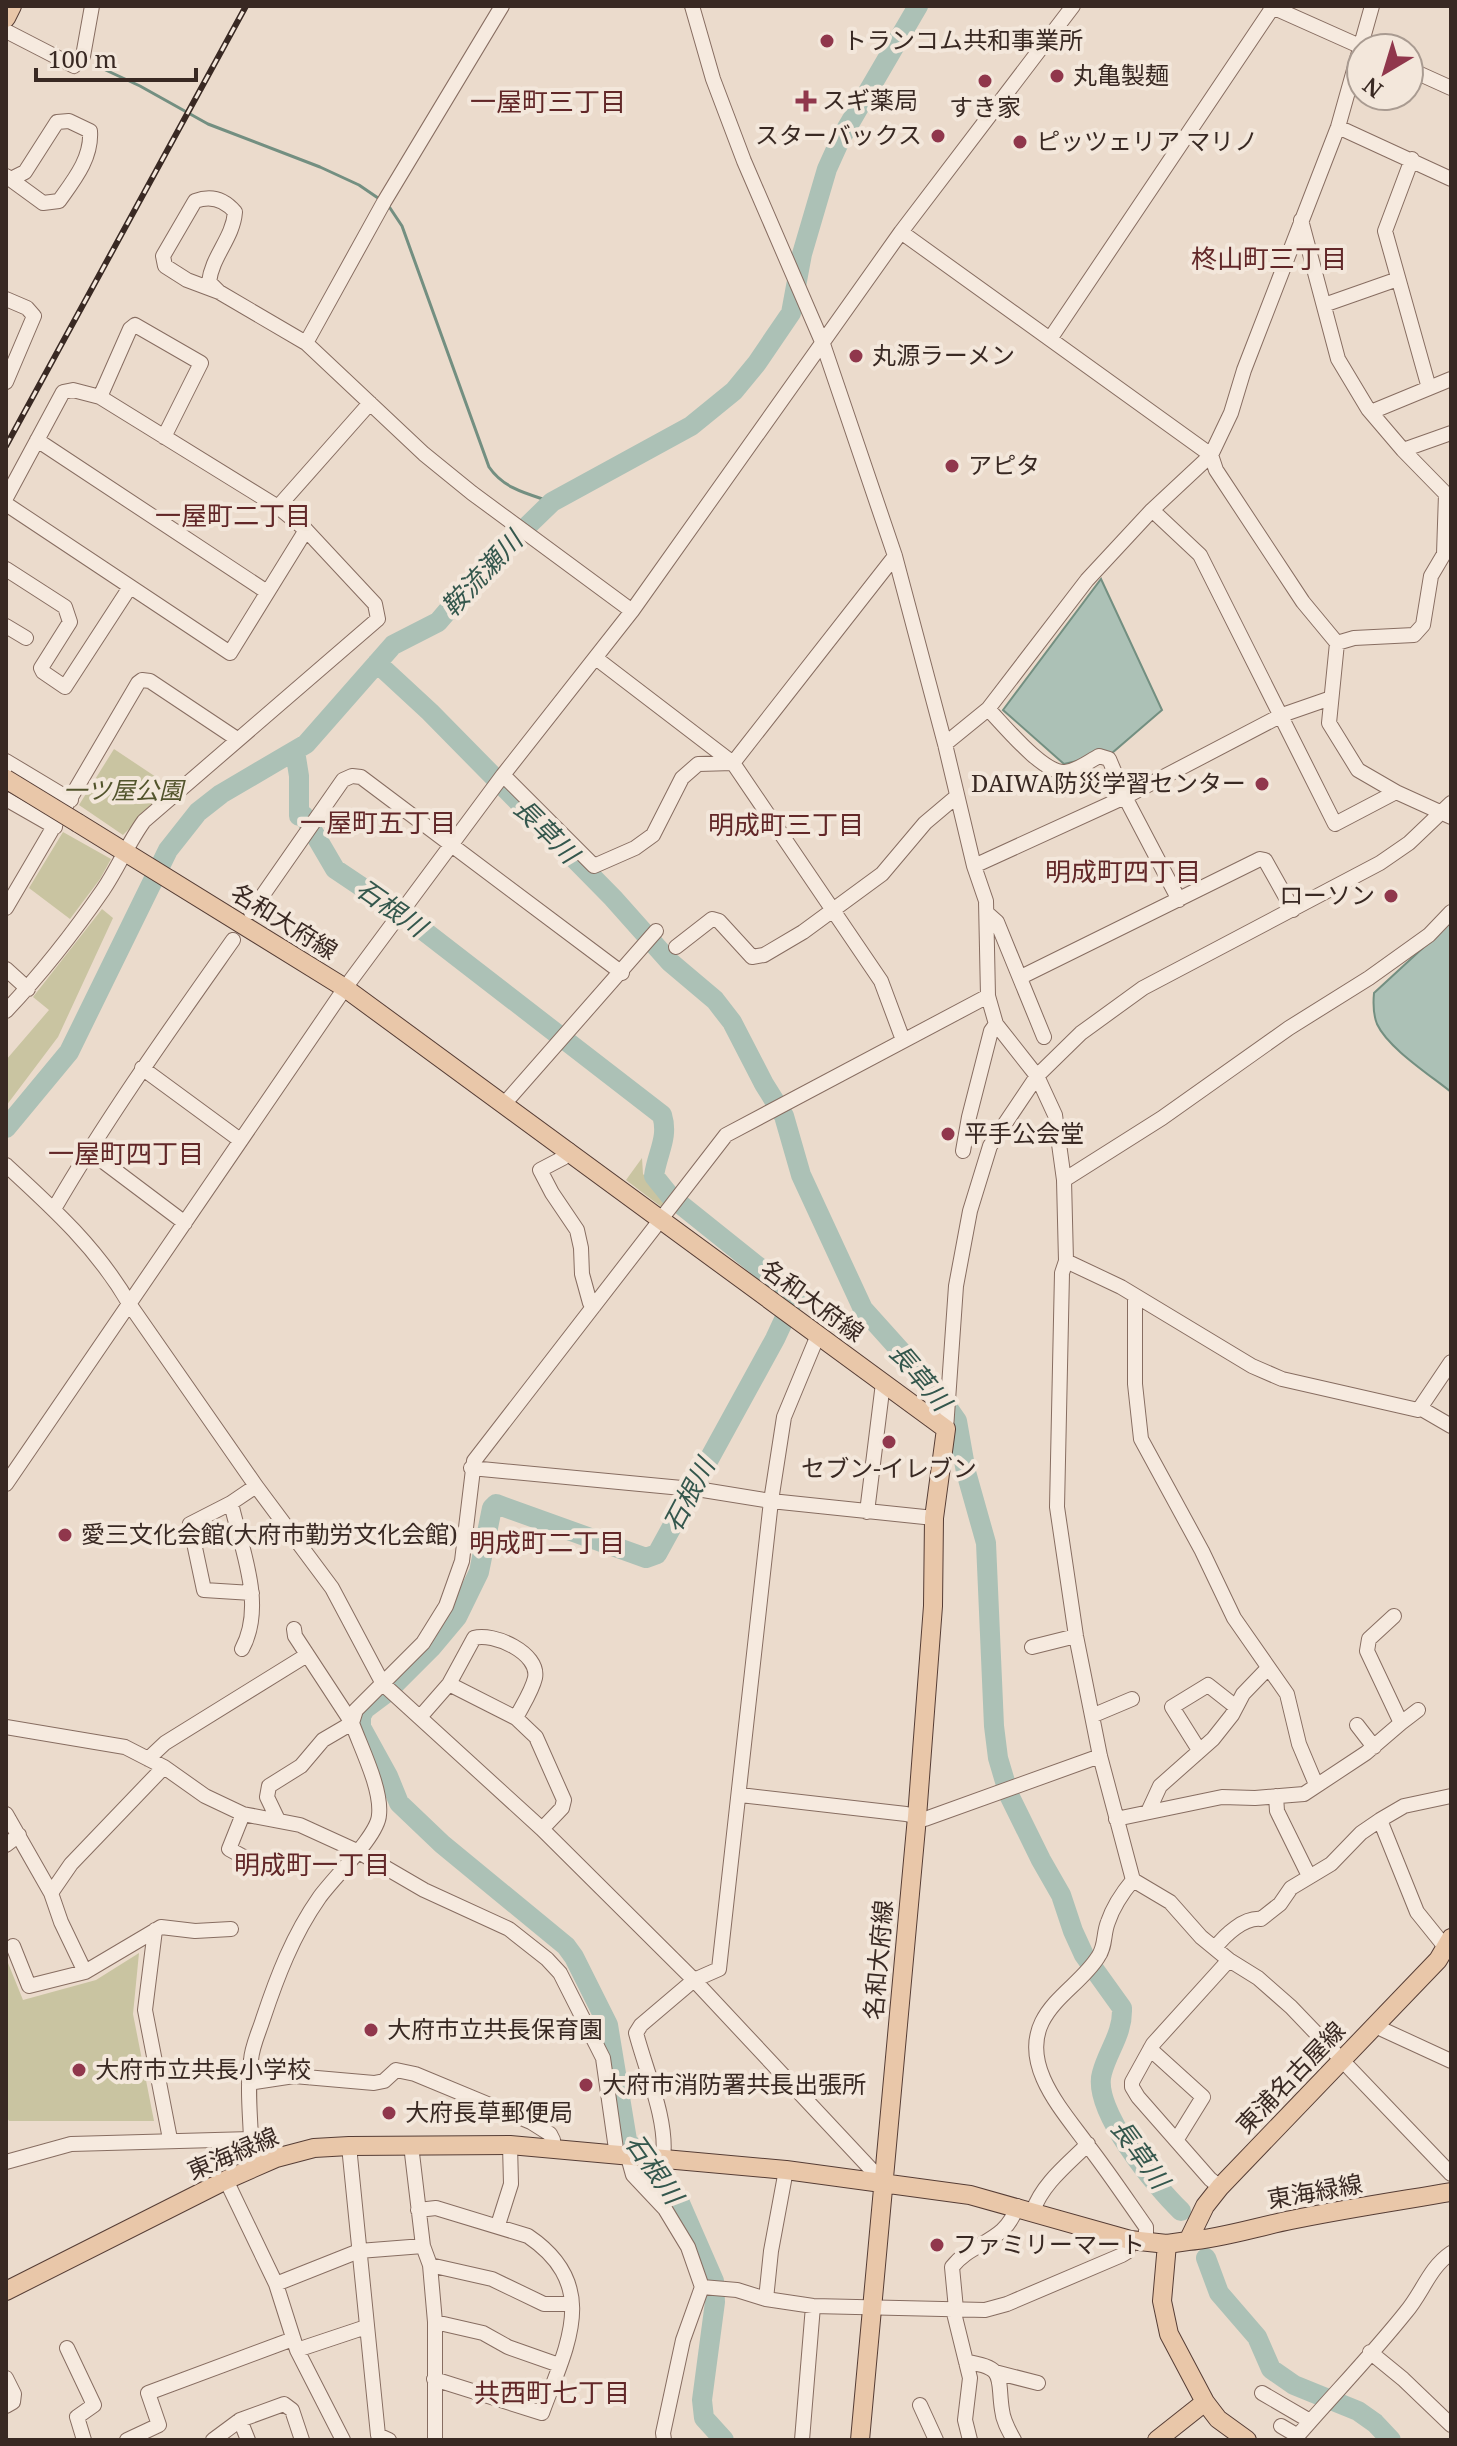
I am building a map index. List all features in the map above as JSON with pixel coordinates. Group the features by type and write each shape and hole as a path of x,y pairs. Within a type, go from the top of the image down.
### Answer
{"main road":[{"path":"6,18 12,6"},
{"name":"名和大府線","path":"6,779 345,988 883,1383 946,1424 934,1518 933,1606 917,1817 860,2440"},
{"name":"東浦名古屋線","path":"1188,2241 1205,2206 1220,2187 1438,1960 1448,1943"},
{"name":"東海緑線","path":"6,2291 226,2180 276,2158 314,2148 510,2145 883,2182"},
{"path":"883,2182 970,2195 1138,2241 1167,2244 1188,2241"},
{"name":"東海緑線","path":"1188,2241 1218,2239 1308,2216 1451,2192"},
{"path":"1167,2244 1162,2301 1169,2334 1205,2402 1218,2419 1247,2440"},
{"path":"1157,2440 1205,2402"}],"street":[{"path":"6,31 74,66 83,56 92,6"},
{"path":"306,343 384,202 502,6"},
{"path":"692,6 713,79 744,161 823,344 895,556 974,866 986,901 988,996 996,1024 1037,1076 1055,1115 1064,1180 1066,1261 1062,1273 1056,1487 1076,1636 1100,1756 1133,1880 1170,1902 1201,1937 1258,1978 1291,2007 1448,2164"},
{"path":"6,1484 345,988 498,781 597,659 901,232 1073,6"},
{"path":"1366,32 1372,6"},
{"path":"1050,339 1271,7 1345,40"},
{"path":"1425,76 1451,88"},
{"path":"945,744 988,709 1087,580 1152,510 1211,455 1231,413 1244,370 1345,104"},
{"path":"69,121 90,131 91,146 77,176 59,201 43,203 9,177 25,172 57,122 69,121"},
{"path":"1338,127 1451,179"},
{"path":"1412,159 1385,231 1429,388"},
{"path":"219,292 209,282 211,267 234,224 235,212 227,203 206,197 195,201 163,256 165,266 187,280 219,292 306,343 424,454 632,611"},
{"path":"1300,220 1338,359 1371,412 1446,494 1444,554 1431,576 1423,625 1414,635 1354,638 1337,643"},
{"path":"901,232 1211,455 1216,470 1303,602 1337,643 1329,723 1358,770 1396,792 1448,811"},
{"path":"1324,305 1398,279"},
{"path":"6,299 27,308 34,316 6,382"},
{"path":"100,397 130,329 135,325 201,363 164,437"},
{"path":"1371,412 1451,379"},
{"path":"6,1011 28,989 104,889 144,821 378,619 375,604 306,530 278,507 100,397 73,390 63,392 6,501 230,653 306,530"},
{"path":"278,507 370,403"},
{"path":"1403,450 1451,433"},
{"path":"37,440 267,592"},
{"path":"1152,510 1200,555 1335,824 1396,792"},
{"path":"733,763 895,556"},
{"path":"6,569 65,607 70,622 41,668 65,687 130,587"},
{"path":"6,626 26,638"},
{"path":"597,659 733,763 881,981 903,1040"},
{"path":"6,908 142,680 150,681 237,739"},
{"path":"974,866 1125,797 1282,715 1331,698"},
{"path":"988,709 1052,769 1061,772 1075,770 1099,756 1109,759 1125,797 1179,900"},
{"path":"6,761 71,800"},
{"path":"498,781 594,866 635,848 653,835 682,778 698,764 733,763"},
{"path":"251,912 343,780 352,776 361,777 622,973"},
{"path":"676,947 712,919 719,921 752,957 764,955 803,932 882,874 925,823 957,796"},
{"path":"6,799 55,827"},
{"path":"946,1424 956,1286 970,1211 990,1146 1037,1076 1070,1043 1121,1003 1170,973 1380,863 1448,811"},
{"path":"1021,977 1260,859 1265,860 1293,910"},
{"path":"1064,1180 1162,1118 1289,1028 1369,978 1429,935 1451,912"},
{"path":"988,914 997,922 1044,1037"},
{"path":"505,1103 656,931"},
{"path":"54,1209 142,1068 233,940"},
{"path":"6,969 28,989"},
{"path":"278,1820 267,1797 269,1786 301,1766 314,1747 352,1723 356,1710 388,1687 423,1643 446,1606 462,1561 474,1461 726,1135 988,996"},
{"path":"963,1151 991,1031 996,1024"},
{"path":"142,1068 240,1140"},
{"path":"88,1150 185,1223"},
{"path":"569,1150 563,1158 540,1170 577,1230 582,1274 590,1303 594,1306"},
{"path":"6,1165 84,1240 116,1281 256,1486 332,1588 388,1687 542,1829 694,1980 883,2182"},
{"path":"1066,1261 1135,1296 1252,1366 1282,1379 1418,1410 1451,1362"},
{"path":"1135,1296 1135,1384 1141,1439 1218,1581 1234,1618 1287,1694 1299,1744 1315,1782"},
{"path":"659,2158 665,2145 662,2125 636,2033 641,2025 694,1980 719,1969 771,1501 784,1417 818,1335"},
{"path":"867,1512 883,1383"},
{"path":"1420,1408 1451,1426"},
{"path":"471,1468 703,1490 771,1501 934,1518"},
{"path":"252,1593 204,1590 190,1524 256,1486"},
{"path":"231,1503 252,1593 250,1634 242,1649"},
{"path":"1394,1616 1369,1639 1367,1651 1401,1723"},
{"path":"251,2139 251,2055 290,1949 320,1896 372,1834 379,1819 379,1805 352,1723 295,1636 294,1629"},
{"path":"421,1716 449,1684 474,1638 483,1635 516,1646 533,1664 536,1676 516,1718"},
{"path":"1032,1647 1076,1636"},
{"path":"148,1759 165,1743 307,1655"},
{"path":"1148,1812 1160,1786 1213,1739 1243,1694 1268,1668"},
{"path":"449,1684 516,1718 536,1737 564,1800 562,1808 542,1829"},
{"path":"1199,1750 1172,1707 1208,1685 1236,1707"},
{"path":"1094,1715 1132,1699"},
{"path":"1116,1819 1222,1797 1304,1794 1374,1747 1418,1710"},
{"path":"1357,1725 1374,1747"},
{"path":"6,1727 125,1747 164,1767 205,1796 243,1814 300,1825 357,1851 424,1890 509,1929 560,1973 603,2058 625,2156 633,2175 665,2209 688,2247 702,2287 683,2340 664,2440"},
{"path":"740,1795 925,1819 1100,1756"},
{"path":"51,1893 71,1864 164,1767"},
{"path":"1276,1796 1277,1811 1309,1876"},
{"path":"1215,1948 1245,1922 1252,1918 1261,1919 1280,1904 1291,1888 1331,1864 1361,1833 1380,1820 1404,1806 1451,1796"},
{"path":"6,1814 51,1893 85,1972"},
{"path":"243,1814 229,1849 262,1867"},
{"path":"1380,1820 1414,1906 1448,1943"},
{"path":"6,1845 19,1835"},
{"path":"702,2287 737,2290 766,2299 813,2306 985,2310 1007,2304 1127,2252 1146,2227 1088,2144 1057,2106 1043,2076 1036,2038 1050,2009 1103,1950 1107,1924 1133,1880"},
{"path":"13,1946 29,1986 85,1972 161,1927 195,1931 231,1929"},
{"path":"155,1930 145,2010 170,2139"},
{"path":"1220,2187 1132,2087 1132,2082 1150,2049 1229,1960"},
{"path":"1375,2026 1451,2061"},
{"path":"1150,2049 1203,2097 1177,2139"},
{"path":"249,2083 294,2076 374,2083 384,2081 396,2070 415,2074 531,2122 550,2134 553,2149"},
{"path":"6,2162 71,2144 170,2139 251,2139 259,2141 276,2158"},
{"path":"970,2440 965,2420 971,2383 955,2309 952,2267 1002,2233 1088,2144"},
{"path":"411,2145 423,2246 430,2265 435,2322 435,2440"},
{"path":"498,2225 511,2184 510,2145"},
{"path":"349,2146 378,2435 389,2440"},
{"path":"766,2299 771,2251 786,2170"},
{"path":"226,2180 276,2284 295,2344 339,2439"},
{"path":"418,2210 436,2208 528,2236 555,2260 572,2304 573,2320 542,2413 434,2379"},
{"path":"276,2284 359,2251 423,2246"},
{"path":"1281,2426 1296,2438 1420,2295 1432,2269 1451,2253"},
{"path":"430,2265 492,2279 544,2304 572,2304"},
{"path":"802,2440 813,2306"},
{"path":"435,2322 483,2333 508,2347 559,2365"},
{"path":"127,2440 159,2425 148,2393 295,2344 366,2327"},
{"path":"67,2348 94,2405 77,2417 84,2440"},
{"path":"1370,2352 1451,2425"},
{"path":"966,2362 1038,2383"},
{"path":"995,2372 1001,2384 1003,2417 1014,2440"},
{"path":"6,2378 14,2394 13,2402 6,2406"},
{"path":"1262,2393 1310,2421"},
{"path":"213,2440 240,2420 284,2404 292,2410 302,2440"},
{"path":"920,2405 936,2440"},
{"path":"240,2420 248,2440"}],"green space":[{"name":"一ツ屋公園","path":"114,749 171,787 123,835 79,805"},
{"path":"63,832 111,859 70,919 29,888"},
{"path":"102,909 113,918 58,1037 6,1106 6,1060 49,1010 33,997"},
{"path":"642,1158 643,1174 669,1202 664,1209 626,1180"},
{"name":"大府市立共長小学校","path":"139,1953 133,2014 154,2121 9,2121 6,2116 6,1958 23,2000 96,1980"}],"shaded area":[{"path":"1101,579 1162,710 1112,753 1064,764 1003,710"},
{"path":"1451,922 1451,1092 1390,1042 1377,1024 1373,1005 1374,993"}],"waterway":[{"name":"鞍流瀬川","path":"6,1128 69,1052 168,850 198,812 221,794 306,744 393,645 438,622 486,566 552,502 691,426 734,391 757,363 791,313 802,254 827,169 841,138 918,6"},
{"path":"97,66 208,124 320,167 359,185 378,198"},
{"path":"388,205 402,226 489,467 509,486 552,502"},
{"name":"長草川","path":"377,663 430,712 613,898 670,962 715,1000 732,1022 784,1116 801,1175 863,1309 934,1388 957,1421 966,1472 986,1543 998,1758 1009,1795 1061,1895 1084,1955 1122,2008 1118,2034 1102,2073 1101,2088 1106,2106 1142,2166 1181,2211"},
{"name":"石根川","path":"295,751 299,776 299,816 304,816 335,869 402,914 662,1115 663,1138 654,1176 670,1196 795,1296 775,1339 657,1554 646,1558 496,1504 492,1508 479,1572 457,1617 431,1648 361,1716 361,1727 399,1803 442,1844 566,1946 574,1957 608,2025 627,2140 652,2175 680,2203 714,2281 715,2302 702,2400 704,2418 724,2440"},
{"name":"長草川","path":"1206,2258 1219,2293 1257,2337 1271,2369 1294,2385 1358,2411 1391,2440"}],"railway":[{"path":"6,446 246,6"}],"place":[{"name":"トランコム共和事業所","path":"827,41"},
{"name":"丸亀製麺","path":"1057,76"},
{"name":"すき家","path":"985,81"},
{"name":"スギ薬局","path":"806,101"},
{"name":"スターバックス","path":"938,136"},
{"name":"ピッツェリア マリノ","path":"1020,142"},
{"name":"丸源ラーメン","path":"856,356"},
{"name":"アピタ","path":"952,466"},
{"name":"DAIWA防災学習センター","path":"1262,784"},
{"name":"ローソン","path":"1391,896"},
{"name":"平手公会堂","path":"948,1134"},
{"name":"セブン-イレブン","path":"889,1442"},
{"name":"愛三文化会館(大府市勤労文化会館)","path":"65,1535"},
{"name":"大府市立共長保育園","path":"371,2030"},
{"name":"大府市立共長小学校","path":"79,2070"},
{"name":"大府市消防署共長出張所","path":"586,2085"},
{"name":"大府長草郵便局","path":"389,2113"},
{"name":"ファミリーマート","path":"937,2245"}],"district":[{"name":"一屋町三丁目","path":"548,102"},
{"name":"柊山町三丁目","path":"1269,259"},
{"name":"一屋町二丁目","path":"233,516"},
{"name":"一屋町五丁目","path":"378,823"},
{"name":"明成町三丁目","path":"786,825"},
{"name":"明成町四丁目","path":"1123,872"},
{"name":"一屋町四丁目","path":"126,1154"},
{"name":"明成町二丁目","path":"547,1543"},
{"name":"明成町一丁目","path":"312,1865"},
{"name":"共西町七丁目","path":"552,2393"}]}
